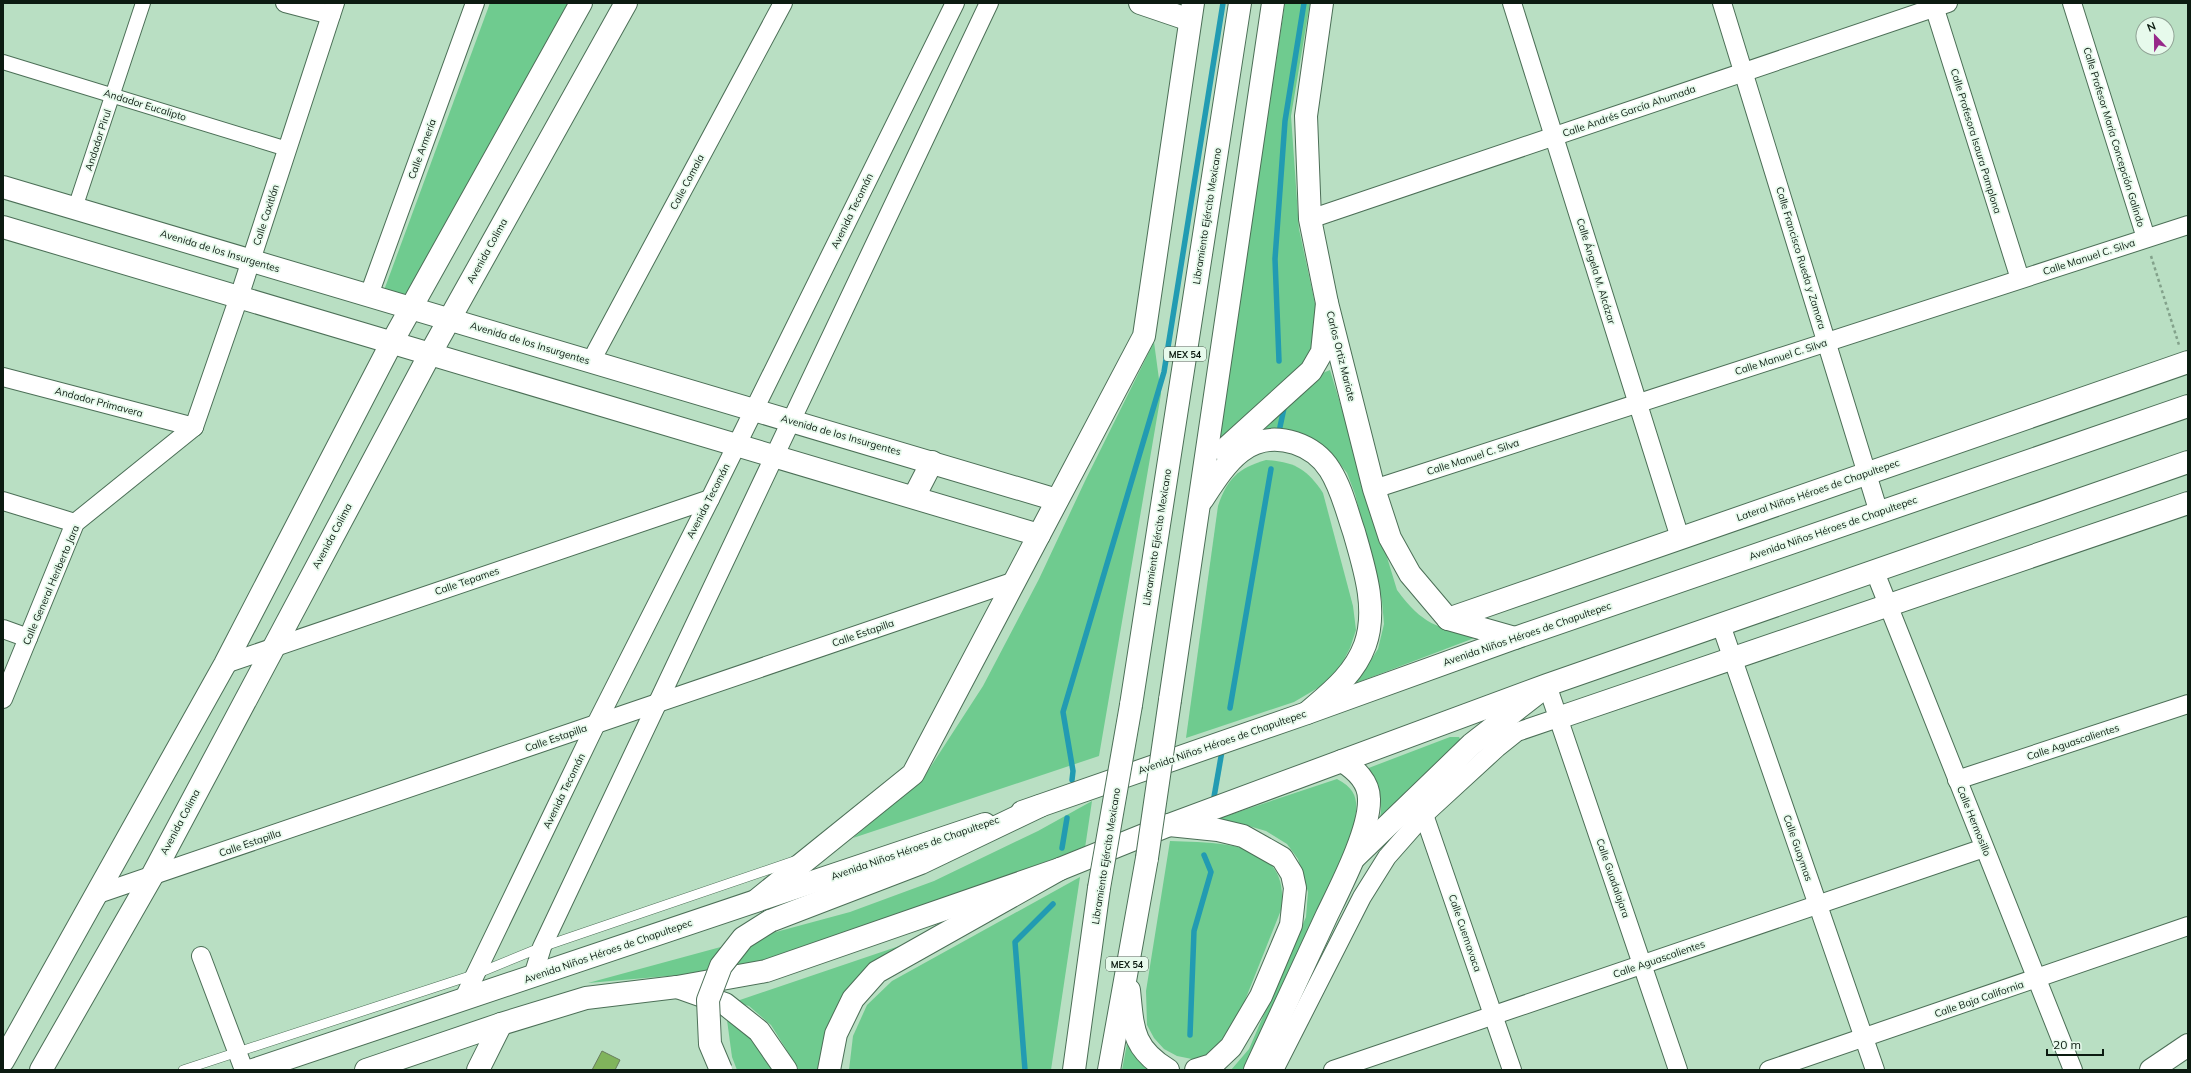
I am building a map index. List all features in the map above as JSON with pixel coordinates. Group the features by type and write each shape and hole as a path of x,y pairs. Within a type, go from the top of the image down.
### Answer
{"main road":[{"path":"3,1061 98,894 225,664 392,342 581,3"},
{"name":"Avenida Colima","path":"41,1070 152,876 272,648 430,354 626,3"},
{"path":"756,901 913,774 1144,336 1191,12 1140,3"},
{"name":"Libramiento Ejército Mexicano","path":"1073,1067 1099,888 1131,705 1240,3"},
{"name":"MEX 54","path":"1109,1070 1147,858 1189,582 1203,468 1273,3"},
{"name":"Carlos Ortiz Mariote","path":"1322,3 1306,116 1310,219 1327,303 1374,489 1390,538 1410,574 1448,619"},
{"name":"Avenida de los Insurgentes","path":"3,186 1057,500"},
{"path":"3,227 736,446 914,497 1039,536"},
{"path":"1203,468 1311,371 1322,352 1327,303"},
{"name":"Lateral Niños Héroes de Chapultepec","path":"1448,619 2186,362"},
{"name":"Avenida Niños Héroes de Chapultepec","path":"253,1070 1040,806 1307,713 1515,638 2188,406"},
{"path":"1198,506 1220,472 1231,460 1253,443 1268,438 1286,440 1303,446 1318,455 1330,470 1341,493 1360,554 1370,600 1369,624 1365,644 1357,662 1347,677 1307,713"},
{"path":"914,497 932,462"},
{"path":"366,1070 407,1063 501,1024 586,998 676,986 766,971 1060,868 1169,825 1547,685 2188,462"},
{"path":"1558,718 2188,503"},
{"path":"1448,619 1515,638"},
{"path":"1353,860 1421,806 1472,744 1547,685"},
{"path":"1255,1070 1353,860 1368,812 1370,798 1366,785 1359,775 1342,761"},
{"path":"721,1070 710,1044 708,1000 721,966 743,938 770,921 921,863 1040,806"},
{"path":"1169,825 1218,830 1243,836 1282,858 1292,874 1295,888 1291,925 1261,996 1231,1047 1212,1065 1196,1070"},
{"path":"829,1070 836,1034 853,999 877,972 1060,868"},
{"path":"1127,964 1134,1032 1141,1047 1152,1060 1168,1070"},
{"path":"676,986 725,1004 759,1031 786,1070"},
{"path":"478,1070 501,1024"},
{"path":"2150,1070 2188,1045"}],"street":[{"name":"Andador Pirul","path":"75,208 143,3"},
{"path":"285,3 333,9"},
{"name":"Calle Armería","path":"369,295 475,3"},
{"name":"Calle Comala","path":"591,361 783,3"},
{"name":"Avenida Tecomán","path":"463,1000 596,724 710,499 954,3"},
{"path":"533,976 542,947 989,3"},
{"name":"Calle Ángela M. Alcázar","path":"1512,3 1680,538"},
{"name":"Calle Francisco Rueda y Zamora","path":"1722,3 1879,513"},
{"name":"Calle Profesor María Concepción Galindo","path":"2072,3 2146,238"},
{"name":"Calle Andrés García Ahumada","path":"1310,219 1938,5"},
{"name":"Calle Profesora Isaura Pamplona","path":"1938,5 2020,280"},
{"name":"Calle Caxitlán","path":"194,427 239,297 333,9"},
{"name":"Andador Eucalipto","path":"3,62 287,149"},
{"name":"Calle Manuel C. Silva","path":"1374,489 2020,280 2188,224"},
{"name":"Andador Primavera","path":"3,377 194,427"},
{"name":"Calle General Heriberto Jara","path":"3,699 75,523 194,427"},
{"name":"Calle Tepames","path":"225,664 710,499"},
{"path":"3,501 75,523"},
{"name":"Calle Hermosillo","path":"1875,572 2073,1070"},
{"name":"Calle Estapilla","path":"98,894 1015,581"},
{"name":"Calle Guaymas","path":"1721,625 1875,1070"},
{"path":"3,629 28,638"},
{"name":"Calle Guadalajara","path":"1547,685 1678,1070"},
{"name":"Calle Aguascalientes","path":"1958,780 2188,704"},
{"path":"1274,1070 1377,871 1421,806 1517,732 1558,718"},
{"name":"Calle Cuernavaca","path":"1421,806 1512,1070"},
{"name":"Calle Aguascalientes","path":"1333,1070 1984,848"},
{"name":"Calle Baja California","path":"1769,1070 2188,926"},
{"path":"201,956 244,1070"}],"lane":[{"path":"183,1070 237,1051 476,974 542,947 814,854"}],"path":[{"name":"Calle Profesor María Concepción Galindo","path":"2146,238 2186,362"}],"green space":[{"path":"490,3 572,3 408,301 383,293"},
{"path":"1285,3 1310,3 1291,116 1299,229 1317,313 1315,338 1309,355 1297,372 1218,444"},
{"path":"1154,342 1161,394 1099,756 853,838 924,777 983,686 1039,579 1085,481"},
{"path":"1330,370 1397,590 1415,611 1431,623 1477,637 1356,683 1378,649 1384,624 1382,601 1355,494 1347,473 1333,455 1247,440 1318,375"},
{"path":"1266,460 1285,463 1299,468 1311,478 1323,493 1353,606 1356,630 1350,648 1340,667 1328,682 1294,702 1186,738 1218,506 1225,489 1235,476 1248,467"},
{"path":"1450,737 1459,737 1461,741 1420,778 1379,823 1381,808 1380,794 1375,781 1366,769"},
{"path":"1337,779 1351,789 1356,801 1356,815 1353,831 1251,1070 1231,1070 1249,1049 1306,917 1308,892 1298,859 1287,844 1266,831 1242,824 1211,821"},
{"path":"1092,801 1085,848 770,959 691,974 588,983 850,912 934,881 1038,831"},
{"path":"1170,841 1229,845 1248,850 1263,858 1275,870 1281,887 1281,910 1230,1038 1207,1056 1192,1059 1177,1056 1164,1049 1154,1038 1147,1025 1146,991"},
{"path":"1080,877 1051,1070 849,1070 853,1036 867,1005 892,981"},
{"path":"914,941 887,957 824,1070 799,1070 771,1025 749,1006 734,1002"},
{"path":"727,1020 735,1024 754,1041 773,1070 737,1070 732,1057"},
{"path":"1128,1038 1154,1070 1122,1070"}],"building":[{"path":"602,1051 620,1060 615,1070 592,1070"}],"waterway":[{"path":"1072,780 1073,771 1063,712 1164,372 1223,3"},
{"path":"1279,361 1275,259 1285,121 1304,3"},
{"path":"1280,427 1284,408"},
{"path":"1230,708 1271,469"},
{"path":"1214,797 1222,751"},
{"path":"1062,848 1067,818"},
{"path":"1190,1035 1194,931 1211,872 1204,855"},
{"path":"1025,1070 1015,942 1053,904"}]}
